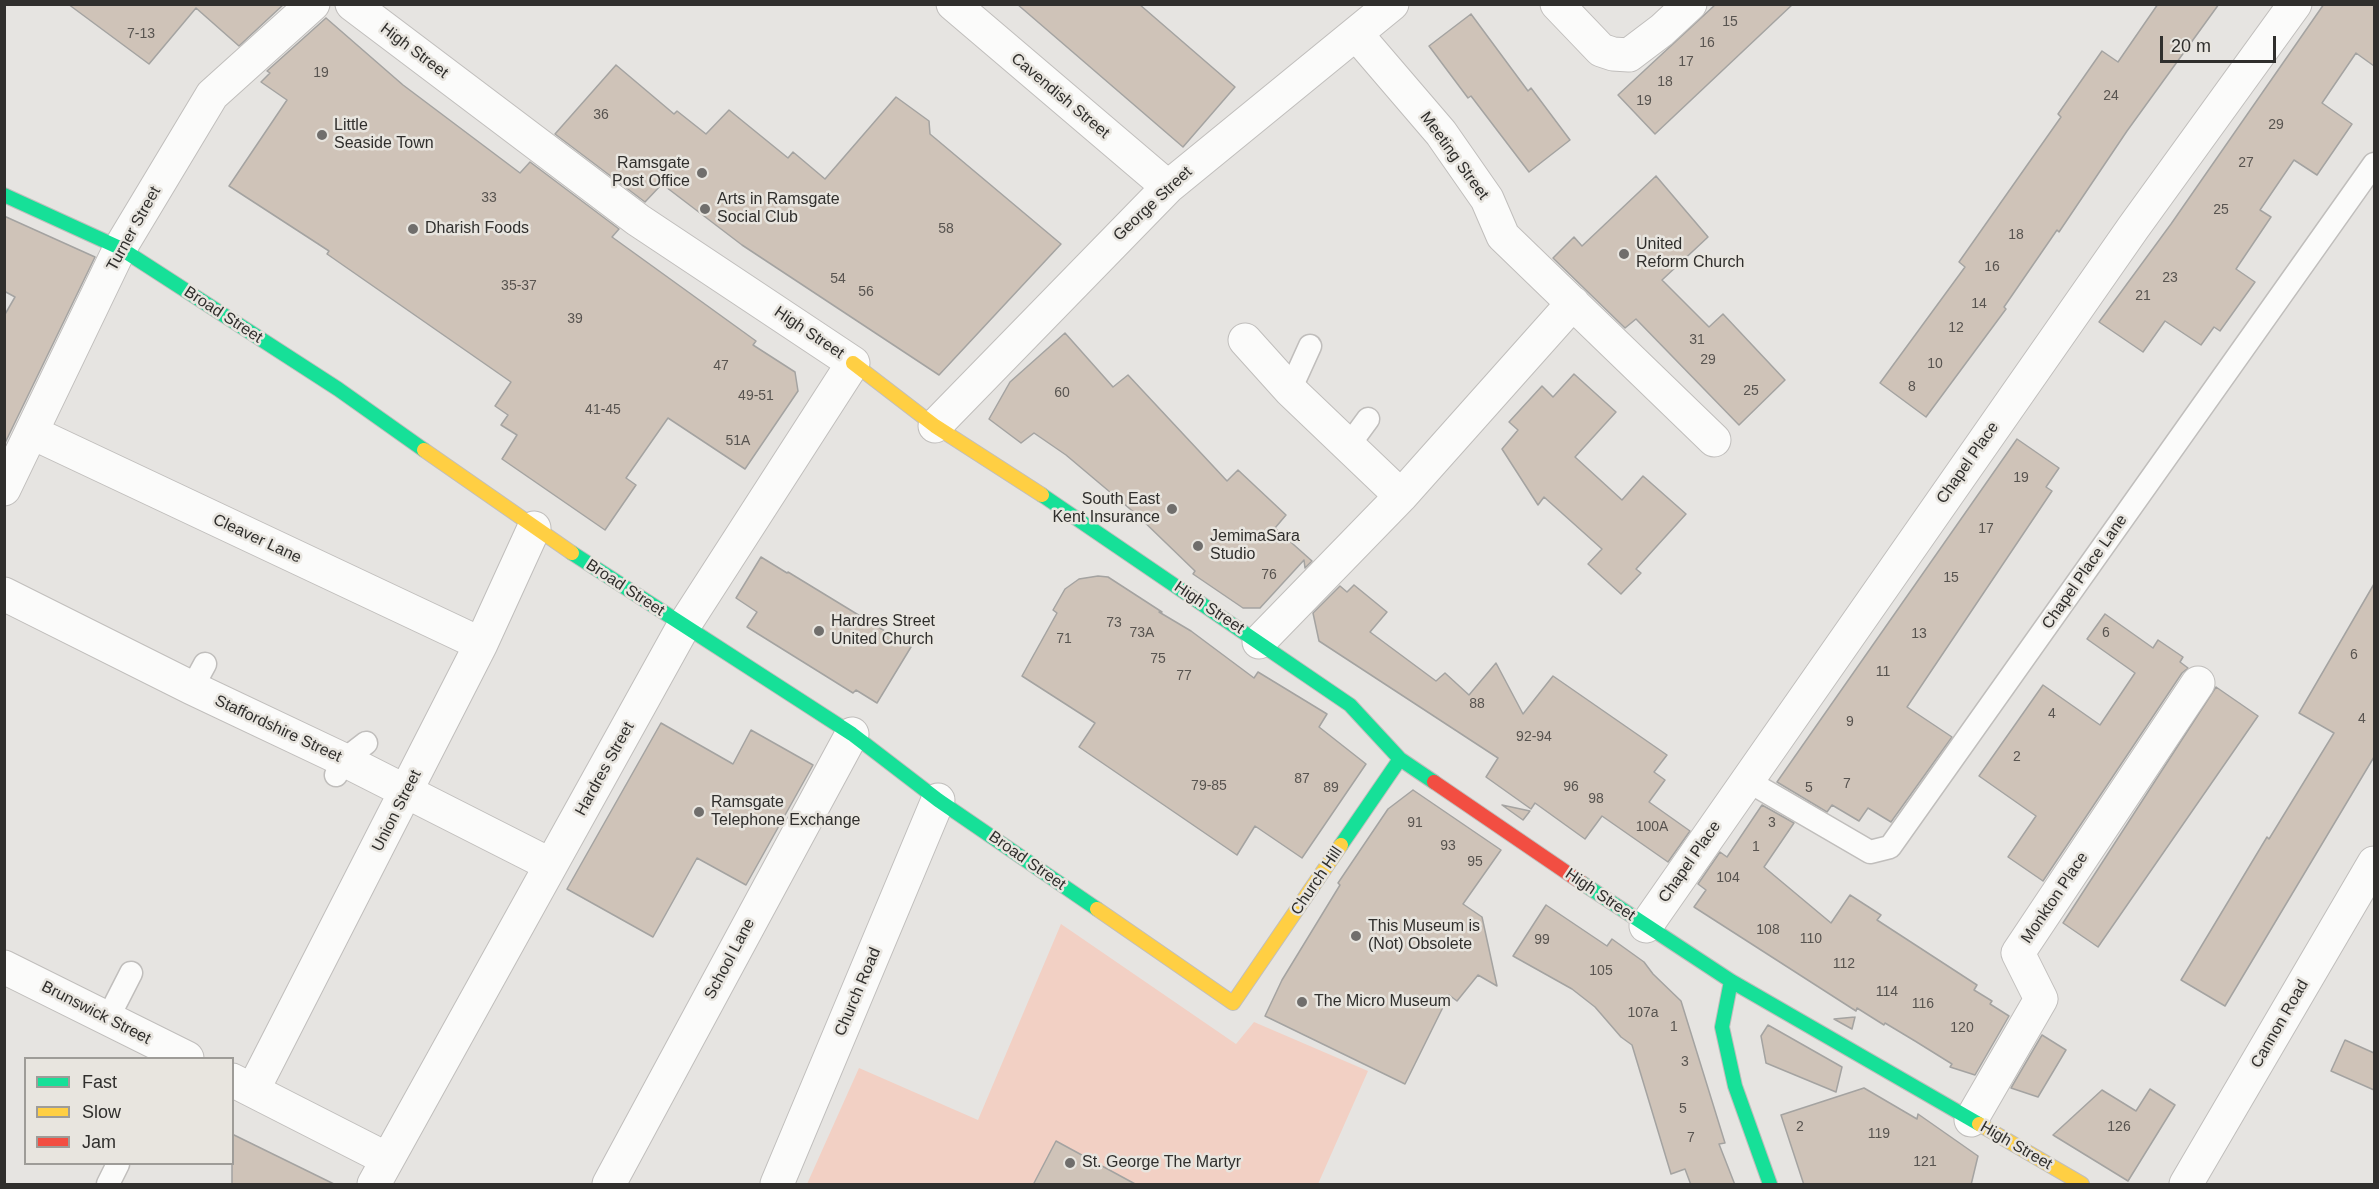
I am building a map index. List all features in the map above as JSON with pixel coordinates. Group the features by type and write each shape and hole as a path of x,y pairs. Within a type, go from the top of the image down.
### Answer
{"street":[{"name":"Turner Street","path":"4,489 33,433 120,248 212,95 314,4"},
{"name":"High Street","path":"352,4 638,220 853,363 934,426 1100,533 1350,705 1400,759 1731,981 2082,1185"},
{"name":"Cavendish Street","path":"953,4 1168,187"},
{"name":"George Street","path":"934,426 1168,187 1357,35 1392,4"},
{"path":"1557,4 1601,50 1613,54 1629,55 1656,35 1690,4"},
{"name":"Chapel Place","path":"1646,926 2133,228 2295,4"},
{"name":"Meeting Street","path":"1357,35 1441,133 1487,199 1503,236 1714,440"},
{"name":"Broad Street","path":"4,195 120,248 338,389 534,528 683,627 852,734 938,800 1233,1003"},
{"path":"1259,642 1401,496 1573,303"},
{"path":"1245,340 1290,390 1401,496"},
{"name":"Hardres Street","path":"381,1172 683,627 853,363"},
{"name":"Cleaver Lane","path":"33,433 481,644"},
{"name":"Union Street","path":"243,1085 407,793 481,644 534,528"},
{"name":"Staffordshire Street","path":"4,594 199,676 407,793 551,866"},
{"name":"Monkton Place","path":"1971,1120 2041,999 2018,953 2198,684"},
{"name":"School Lane","path":"609,1185 852,734"},
{"name":"Church Hill","path":"1233,1003 1400,759"},
{"name":"Church Road","path":"777,1185 938,800"},
{"name":"Cannon Road","path":"2186,1185 2374,863"},
{"name":"Brunswick Street","path":"4,967 108,1018 176,1056"},
{"path":"1731,981 1722,1027 1735,1086 1770,1185"},
{"path":"243,1085 381,1172"}],"lane":[{"name":"Chapel Place Lane","path":"1748,781 1870,852 1890,847 2374,164"},
{"path":"1290,390 1310,346"},
{"path":"1349,445 1368,419"},
{"path":"108,1018 132,973"},
{"path":"108,1185 118,1165"}],"shaded area":[{"path":"1061,924 1236,1044 1254,1022 1368,1071 1318,1184 807,1184 859,1068 978,1120"}],"building":[{"path":"68,4 284,4 239,46 196,8 149,64"},
{"path":"1017,4 1139,4 1235,87 1183,147"},
{"path":"1716,4 1793,4 1655,134 1618,95"},
{"path":"2158,4 2219,4 2127,131 2059,232 2057,230 2004,307 2006,309 1926,417 1880,383 1965,267 1959,262 2061,117 2058,114 2102,51 2118,62"},
{"path":"2324,4 2374,4 2374,66 2356,53 2322,103 2352,124 2317,175 2294,160 2260,210 2271,217 2236,269 2255,282 2220,331 2214,327 2201,345 2165,321 2143,352 2099,322 2171,224"},
{"path":"1471,14 1528,91 1531,88 1570,140 1529,172 1471,96 1468,98 1429,46"},
{"path":"326,18 403,85 520,173 530,162 619,229 612,237 756,341 753,345 795,372 798,391 745,469 668,418 626,478 636,485 605,530 502,459 517,435 501,425 508,415 495,406 511,382 327,254 329,251 229,186 287,100 261,82 270,73 267,71"},
{"path":"616,65 674,114 677,111 706,134 729,110 788,158 793,152 825,179 896,97 929,121 930,134 1061,244 939,375 742,245 662,184 645,202 555,134"},
{"path":"1656,176 1708,237 1662,280 1709,327 1723,314 1785,380 1739,425 1636,319 1625,328 1553,258 1574,237 1582,246"},
{"path":"4,216 95,257 4,445 4,316 15,297 4,291"},
{"path":"1065,333 1113,387 1128,375 1227,481 1238,470 1286,515 1275,528 1312,561 1305,568 1304,560 1260,608 1243,608 1193,574 1195,571 1136,514 1066,455 1034,433 1021,443 989,419 1010,382"},
{"path":"1574,374 1616,412 1575,457 1622,500 1643,476 1686,514 1636,569 1641,573 1621,594 1588,564 1602,549 1544,497 1538,505 1502,449 1518,430 1509,422 1542,386 1553,397"},
{"path":"2017,439 2059,468 2046,487 2052,491 1907,707 1952,737 1891,822 1868,808 1859,821 1832,805 1827,812 1777,782"},
{"name":"Hardres Street United Church","path":"761,557 911,647 877,703 856,690 853,693 747,627 757,612 736,598"},
{"path":"1108,577 1162,612 1159,612 1191,631 1254,678 1258,672 1327,714 1319,727 1366,764 1302,858 1255,826 1237,855 1079,747 1095,723 1022,676 1057,613 1053,610 1065,589 1079,579"},
{"path":"2374,584 2374,757 2225,1006 2181,980 2267,837 2269,839 2334,733 2299,713"},
{"path":"1354,585 1387,612 1370,632 1436,681 1445,673 1469,695 1496,663 1523,714 1553,676 1667,755 1654,772 1665,780 1649,802 1690,831 1668,862 1602,816 1585,839 1535,803 1531,809 1486,777 1498,758 1319,641 1313,613 1340,586 1347,592"},
{"path":"2105,614 2153,648 2158,640 2183,657 2180,662 2188,668 2182,673 2043,881 2008,857 2036,816 1979,776 2043,685 2100,725 2135,673 2087,639"},
{"path":"2216,687 2258,716 2098,947 2063,923"},
{"name":"Ramsgate Telephone Exchange","path":"661,723 733,764 751,730 813,765 746,885 697,858 653,937 567,889"},
{"path":"1413,790 1501,850 1463,904 1482,917 1497,986 1478,975 1457,1001 1449,995 1405,1084 1265,1016 1282,980 1340,885 1338,883 1388,809"},
{"path":"1502,805 1530,811 1523,820"},
{"path":"1762,805 1794,823 1764,867 1831,923 1850,895 1881,915 1877,920 1977,985 1974,990 1992,1001 1990,1004 2009,1016 1975,1075 1950,1067 1952,1064 1885,1023 1884,1025 1857,1008 1856,1011 1694,907 1706,890 1698,884 1720,852 1727,857"},
{"path":"1546,905 1607,946 1612,939 1644,962 1681,1001 1725,1143 1719,1144 1735,1185 1691,1185 1685,1169 1671,1174 1632,1045 1621,1037 1595,1007 1572,989 1513,956"},
{"path":"1855,1017 1852,1029 1834,1019"},
{"path":"1768,1025 1842,1067 1836,1092 1766,1063 1761,1036"},
{"path":"2042,1035 2066,1050 2038,1097 2011,1088"},
{"path":"2345,1040 2374,1053 2374,1090 2331,1071"},
{"path":"1864,1088 1917,1119 1918,1114 1978,1156 1971,1185 1804,1185 1781,1115"},
{"path":"2150,1089 2175,1105 2128,1181 2053,1135 2102,1090 2136,1111"},
{"path":"234,1135 336,1185 232,1185"},
{"name":"St. George The Martyr","path":"1056,1141 1137,1185 1033,1185"}],"traffic: fast":[{"path":"4,195 120,248 338,389 424,450"},
{"path":"1042,495 1350,705 1400,759 1434,782"},
{"path":"572,553 852,734 938,800 1097,909"},
{"path":"1341,845 1400,759"},
{"path":"1582,883 1731,981 1979,1124"},
{"path":"1731,981 1722,1027 1735,1086 1770,1184"}],"traffic: slow":[{"path":"853,363 935,426 1042,495"},
{"path":"424,450 572,553"},
{"path":"1097,909 1233,1003 1341,845"},
{"path":"1979,1124 2082,1184"}],"traffic: jam":[{"path":"1434,782 1582,883"}],"place":[{"name":"Little Seaside Town","path":"322,135"},
{"name":"Ramsgate Post Office","path":"702,173"},
{"name":"Arts in Ramsgate Social Club","path":"705,209"},
{"name":"Dharish Foods","path":"413,229"},
{"name":"United Reform Church","path":"1624,254"},
{"name":"South East Kent Insurance","path":"1172,509"},
{"name":"JemimaSara Studio","path":"1198,546"},
{"name":"Hardres Street United Church","path":"819,631"},
{"name":"Ramsgate Telephone Exchange","path":"699,812"},
{"name":"This Museum is (Not) Obsolete","path":"1356,936"},
{"name":"The Micro Museum","path":"1302,1002"},
{"name":"St. George The Martyr","path":"1070,1163"}]}
